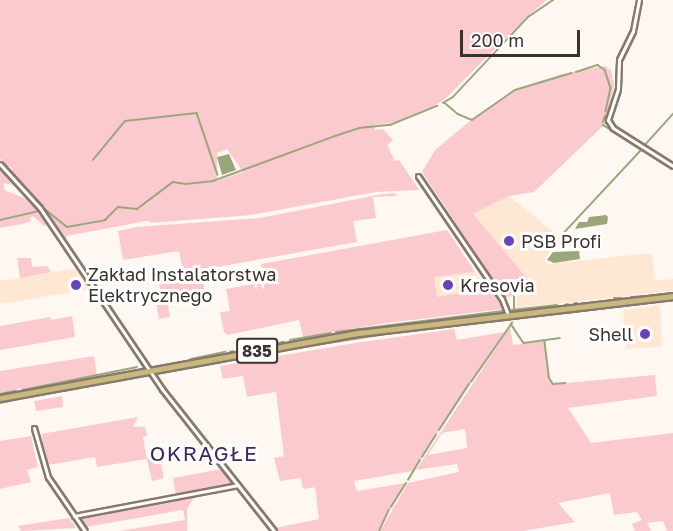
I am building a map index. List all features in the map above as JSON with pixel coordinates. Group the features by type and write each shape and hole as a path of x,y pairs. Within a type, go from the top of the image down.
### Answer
{"main road":[{"name":"835","path":"0,398 347,334 673,296"}],"street":[{"path":"639,0 633,31 619,60 618,89 608,120 613,128 673,166"},
{"path":"0,164 40,208 150,370 274,531"},
{"path":"418,176 502,299 508,315"},
{"path":"34,428 48,477 85,531"},
{"path":"74,516 238,485"}],"shaded area":[{"path":"0,0 547,0 445,99 427,111 395,122 375,125 375,130 383,129 393,140 387,145 395,161 399,160 419,190 376,192 251,215 150,223 146,221 67,236 66,239 44,208 45,205 40,206 15,179 11,167 5,166 0,158","holes":["227,149 243,172 217,181 217,153"]},
{"path":"605,66 611,70 614,86 605,124 534,192 509,196 473,214 526,277 513,296 505,297 422,172 435,150 476,116 516,89 562,74"},
{"path":"229,154 236,170 222,175 217,157"},
{"path":"0,168 12,185 4,183 4,190 24,198 47,225 44,226 33,216 30,218 31,221 23,224 0,228"},
{"path":"395,193 397,196 373,197 376,218 353,221 357,242 183,273 179,251 123,260 118,231 137,227 260,218 383,194"},
{"path":"509,196 561,238 544,259 547,264 652,253 655,280 673,279 673,291 516,308 517,295 528,281 473,214"},
{"path":"606,215 607,224 575,229 579,222 587,222 589,217"},
{"path":"447,230 475,272 434,277 437,297 489,288 503,309 387,323 303,337 299,320 227,335 224,332 220,312 230,311 226,289 264,282 261,264"},
{"path":"579,251 580,259 554,263 547,260 553,252"},
{"path":"17,258 31,258 32,267 47,266 51,272 20,278"},
{"path":"77,268 91,289 0,304 0,281"},
{"path":"475,272 487,288 437,297 434,277"},
{"path":"203,273 204,292 167,298 170,317 159,319 156,301 161,299 159,280"},
{"path":"660,305 662,347 626,349 623,310"},
{"path":"72,316 75,337 0,350 0,326 50,317 51,320"},
{"path":"510,327 513,345 545,341 549,377 554,384 655,375 657,396 568,408 591,443 673,433 673,531 667,531 663,521 647,523 651,531 635,531 632,524 642,520 637,512 614,515 610,493 558,503 575,522 523,531 380,531 408,483 459,472 457,464 416,470","holes":["465,429 467,448 428,455 442,433"]},
{"path":"454,329 457,340 504,332 413,471 354,481 357,491 405,483 378,531 278,531 275,528 319,519 315,487 303,489 301,478 280,481 274,458 284,456 276,392 247,397 243,376 223,379 220,366"},
{"path":"94,356 97,375 21,390 18,387 18,390 0,394 0,371"},
{"path":"62,396 63,407 36,411 34,401"},
{"path":"138,417 133,427 145,427 147,436 143,437 147,459 97,467 95,457 48,465 41,434"},
{"path":"31,436 38,467 27,470 31,482 0,489 0,441"},
{"path":"159,456 164,478 152,481 147,459"},
{"path":"222,469 233,485 176,495 173,478"},
{"path":"195,496 187,509 187,531 120,531 185,520 183,510 86,527 80,518 81,516"},
{"path":"69,518 76,528 21,531 18,526"}],"waterway":[{"path":"443,103 453,97 528,17 553,0"},
{"path":"576,72 598,65 605,70 611,88 606,111"},
{"path":"445,103 458,114 472,120 515,90 572,73"},
{"path":"45,209 67,227 105,220 118,207 137,209 173,182 186,184 213,181 335,136 359,128 390,125 437,106"},
{"path":"93,160 125,121 197,113 218,175"},
{"path":"645,145 673,114"},
{"path":"603,122 605,116"},
{"path":"603,125 638,146"},
{"path":"561,236 642,149"},
{"path":"0,220 38,211"},
{"path":"514,311 514,296 526,280"},
{"path":"631,297 645,296"},
{"path":"614,298 622,298"},
{"path":"633,305 646,303"},
{"path":"512,310 557,305"},
{"path":"566,313 614,307"},
{"path":"336,332 503,311"},
{"path":"509,319 559,313"},
{"path":"479,322 500,320"},
{"path":"418,329 473,323"},
{"path":"471,382 512,323"},
{"path":"511,324 524,343 560,338"},
{"path":"284,350 412,330"},
{"path":"290,340 330,333"},
{"path":"269,344 284,342"},
{"path":"545,342 549,377 553,384 565,383"},
{"path":"238,350 263,345"},
{"path":"235,359 278,351"},
{"path":"191,359 225,352"},
{"path":"161,373 231,360"},
{"path":"23,390 137,367"},
{"path":"141,376 147,375"},
{"path":"119,380 136,377"},
{"path":"102,383 113,381"},
{"path":"85,387 97,384"},
{"path":"439,430 469,384"},
{"path":"63,391 80,388"},
{"path":"0,394 16,391"},
{"path":"23,398 57,392"},
{"path":"0,403 17,399"},
{"path":"422,457 436,435"},
{"path":"408,480 420,460"},
{"path":"391,507 406,483"},
{"path":"379,531 389,510"}],"place":[{"name":"PSB Profi","path":"509,241"},
{"name":"Zakład Instalatorstwa Elektrycznego","path":"76,285"},
{"name":"Kresovia","path":"448,285"},
{"name":"Shell","path":"645,334"}],"district":[{"name":"OKRĄGŁE","path":"204,453"}]}
